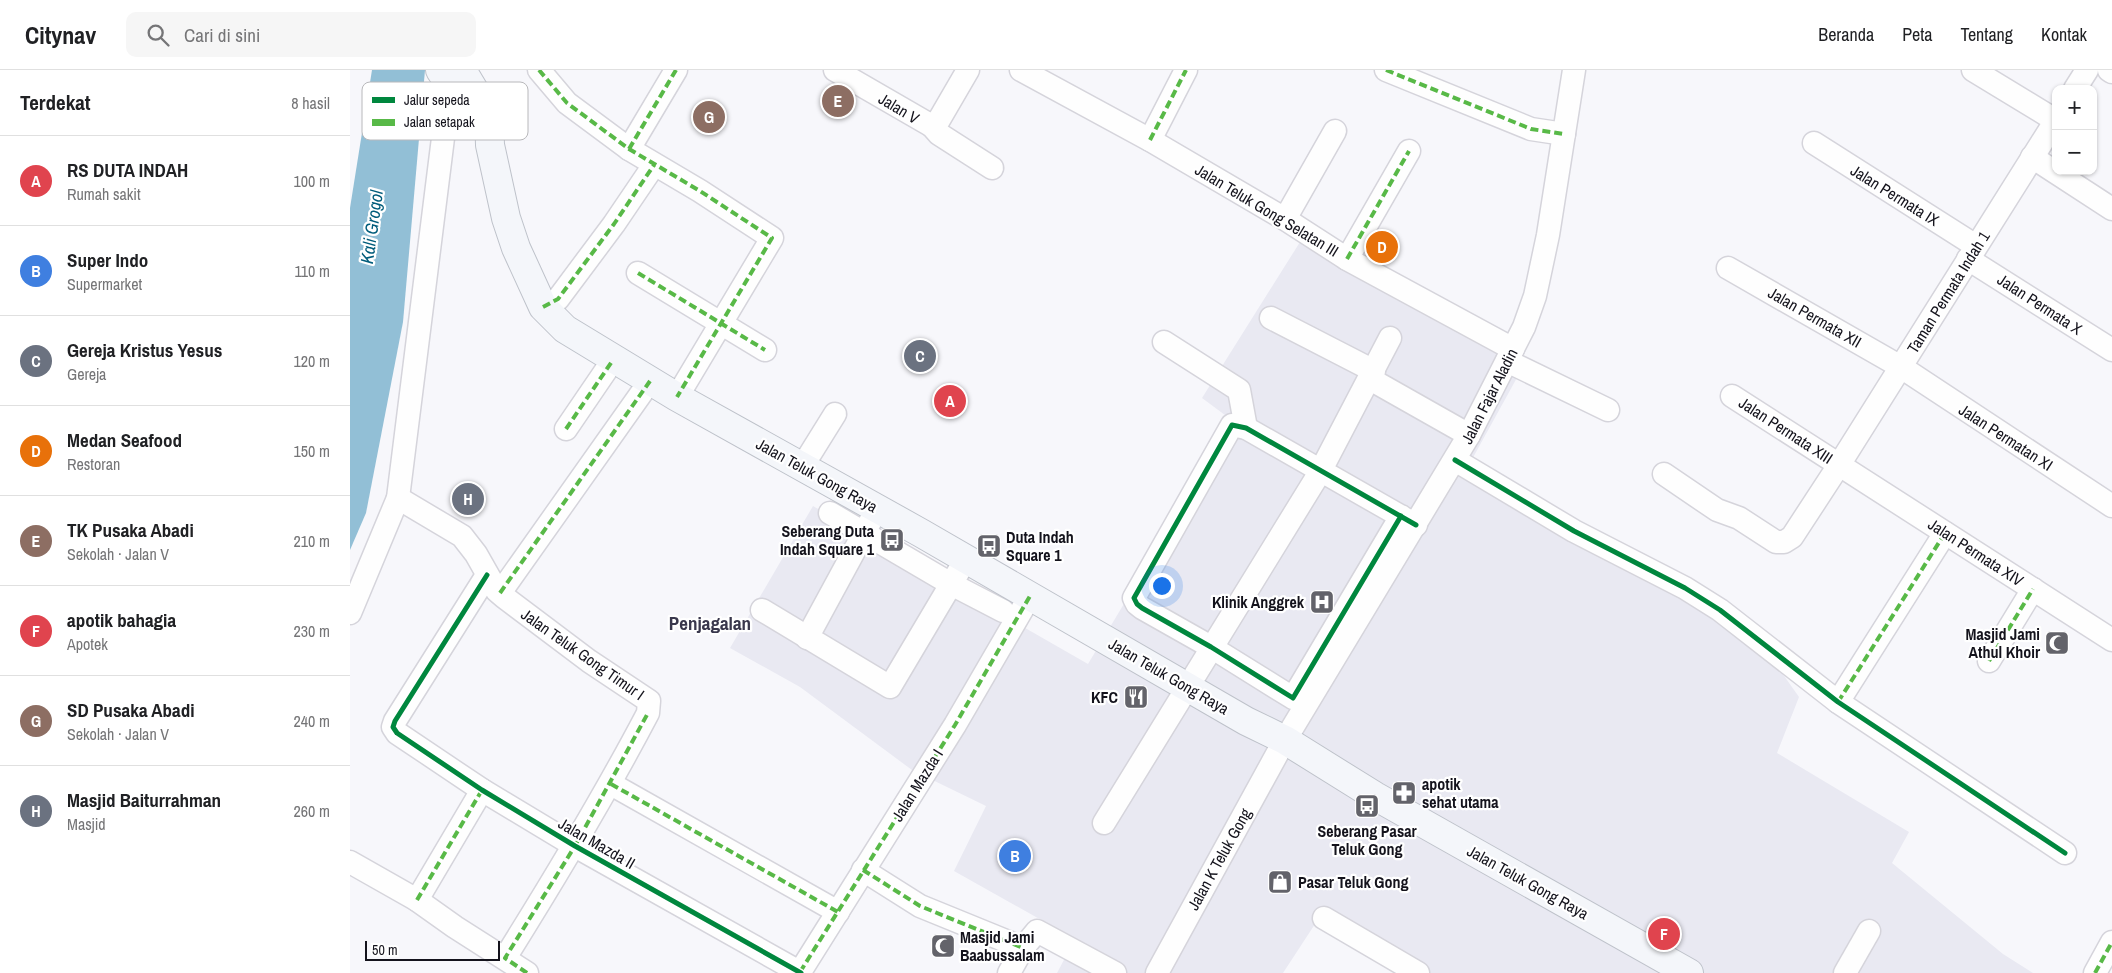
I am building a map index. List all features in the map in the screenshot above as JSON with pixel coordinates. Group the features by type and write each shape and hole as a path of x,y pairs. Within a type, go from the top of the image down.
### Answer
{"main road":[{"name":"Jalan Teluk Gong Raya","path":"486,140 490,145 506,218 514,240 543,307 565,329 677,397 966,559 1684,972"}],"street":[{"path":"539,70 567,103 629,149 700,191 772,238 677,397"},
{"path":"629,149 676,70"},
{"name":"Jalan V","path":"835,70 932,126 936,124 968,70"},
{"name":"Jalan Teluk Gong Selatan III","path":"1021,70 1150,140 1285,219 1347,259 1608,410"},
{"path":"1150,140 1186,70"},
{"path":"1386,70 1531,129 1564,134"},
{"name":"Jalan Fajar Aladin","path":"1283,742 1409,521 1455,460 1510,355 1529,314 1535,296 1548,235 1574,70"},
{"path":"1973,70 2052,118"},
{"path":"2078,85 2087,70"},
{"path":"932,126 939,134 992,168"},
{"name":"Taman Permata Indah 1","path":"1664,474 1717,510 1739,518 1776,542 1784,542 1792,537 1840,465 2052,126"},
{"path":"1285,219 1335,131"},
{"path":"350,613 398,498 443,140"},
{"name":"Jalan Permata IX","path":"1814,143 1972,253"},
{"path":"1347,259 1409,151"},
{"path":"2032,158 2112,209"},
{"path":"543,307 558,299 614,224 654,165"},
{"name":"Jalan Permata X","path":"1972,253 2112,350"},
{"name":"Jalan Permata XII","path":"1728,268 1901,367"},
{"path":"638,274 765,350"},
{"path":"1271,318 1372,375 1469,435"},
{"path":"1104,823 1320,472 1390,338"},
{"path":"1164,342 1239,390 1246,428"},
{"path":"566,429 614,360"},
{"name":"Jalan Permatan XI","path":"1901,367 2112,506"},
{"path":"500,594 650,381"},
{"name":"Jalan Permata XIII","path":"1732,396 1840,465"},
{"path":"802,467 835,414"},
{"path":"1231,426 1246,428 1320,472 1409,521 1293,698 1211,647 1142,608 1134,598 1231,426"},
{"path":"1455,460 1574,531 1685,588 1720,610 1838,702 2065,852"},
{"name":"Jalan Permata XIV","path":"1840,465 2112,640"},
{"name":"Jalan Teluk Gong Timur I","path":"398,498 462,536 476,554 500,594 589,660 650,701 648,713 611,784 575,846 505,958"},
{"path":"807,638 877,509"},
{"path":"830,513 951,584 1003,611"},
{"path":"1838,702 1945,533"},
{"path":"762,610 890,687 966,559"},
{"name":"Jalan Mazda II","path":"487,575 395,721 393,727 397,733 482,790 575,846 801,972"},
{"path":"1989,661 2033,589"},
{"name":"Jalan Mazda I","path":"801,972 954,725 1030,596"},
{"name":"Jalan K Teluk Gong","path":"1157,973 1283,742"},
{"path":"611,784 838,912"},
{"path":"417,900 482,790"},
{"path":"350,862 417,900 527,973"},
{"path":"863,870 920,906 1030,940 1115,973"},
{"path":"1324,918 1418,973"},
{"path":"1844,973 1869,931"},
{"path":"1008,973 1030,940"},
{"path":"2095,973 2112,942"}],"shaded area":[{"path":"1300,242 1524,365 1465,472 1725,614 1765,649 1799,697 1777,753 1909,832 1892,863 2003,954 2033,973 1411,973 1317,921 1283,973 1057,973 1075,939 954,871 986,806 912,770 800,687 730,648 813,506 1088,664 1233,421 1202,398"}],"water":[{"path":"372,70 425,70 424,82 370,82"},
{"name":"Kali Grogol","path":"362,133 362,140 419,140 403,322 366,513 350,550 350,208"}],"marked path":[{"path":"539,70 567,103 629,149 700,191 772,238 677,397"},
{"path":"629,149 676,70"},
{"path":"1150,140 1186,70"},
{"path":"1386,70 1531,129 1564,134"},
{"path":"1347,259 1409,151"},
{"path":"543,307 558,299 614,224 654,165"},
{"path":"638,273 765,350"},
{"path":"566,429 613,360"},
{"path":"500,593 650,381"},
{"path":"1838,702 1945,533"},
{"path":"1989,661 2033,589"},
{"path":"800,972 955,725 1030,596"},
{"path":"527,973 505,958 575,846 648,713"},
{"path":"611,784 838,912"},
{"path":"417,900 482,790"},
{"path":"863,870 920,906 1023,948"},
{"path":"2095,973 2112,942"}],"cycle path":[{"path":"1401,516 1293,698 1211,647 1142,608 1134,598 1232,425 1246,428 1416,525"},
{"path":"1455,460 1574,531 1685,588 1720,610 1838,702 2065,853"},
{"path":"487,575 395,721 393,727 397,733 482,790 575,846 801,973"}],"place":[{"name":"TK Pusaka Abadi","path":"838,101"},
{"name":"SD Pusaka Abadi","path":"709,117"},
{"name":"Medan Seafood","path":"1382,247"},
{"name":"Gereja Kristus Yesus","path":"920,356"},
{"name":"RS DUTA INDAH","path":"950,401"},
{"name":"Masjid Baiturrahman","path":"468,499"},
{"name":"Seberang Duta Indah Square 1","path":"892,540"},
{"name":"Duta Indah Square 1","path":"989,546"},
{"name":"Klinik Anggrek","path":"1322,602"},
{"name":"Masjid Jami Athul Khoir","path":"2057,643"},
{"name":"KFC","path":"1136,697"},
{"name":"apotik sehat utama","path":"1404,793"},
{"name":"Seberang Pasar Teluk Gong","path":"1367,806"},
{"name":"Super Indo","path":"1015,856"},
{"name":"Pasar Teluk Gong","path":"1280,882"},
{"name":"apotik bahagia","path":"1664,934"},
{"name":"Masjid Jami Baabussalam","path":"943,946"}],"district":[{"name":"Penjagalan","path":"710,623"}]}
